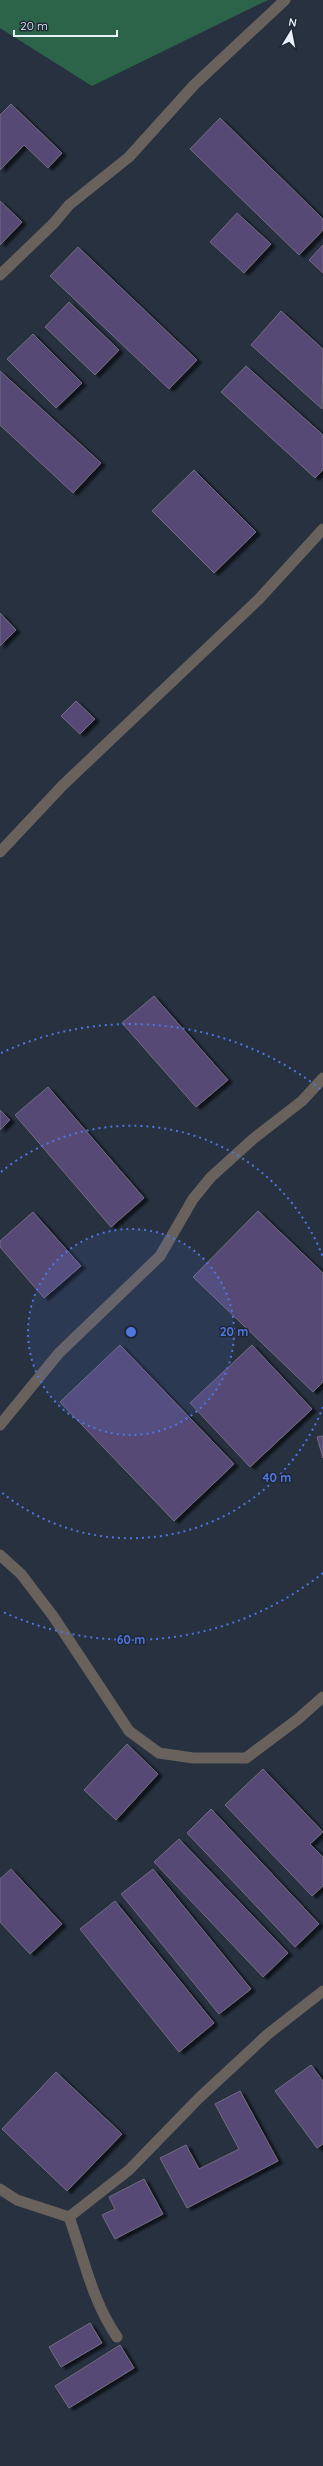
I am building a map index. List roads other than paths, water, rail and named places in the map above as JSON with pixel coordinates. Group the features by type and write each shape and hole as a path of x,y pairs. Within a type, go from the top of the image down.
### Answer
{"street":[{"path":"0,275 54,223 69,205 129,157 194,85 285,0"},
{"path":"0,852 63,785 259,599 323,529"},
{"path":"0,1426 59,1353 160,1256 193,1199 211,1177 253,1139 302,1101 323,1078"},
{"path":"0,1555 21,1574 53,1616 129,1731 159,1753 194,1758 246,1758 298,1719 323,1697"},
{"path":"69,2218 130,2170 199,2098 268,2034 323,1991"},
{"path":"0,2189 17,2200 69,2218"},
{"path":"69,2218 92,2292 105,2320 117,2337"}]}
